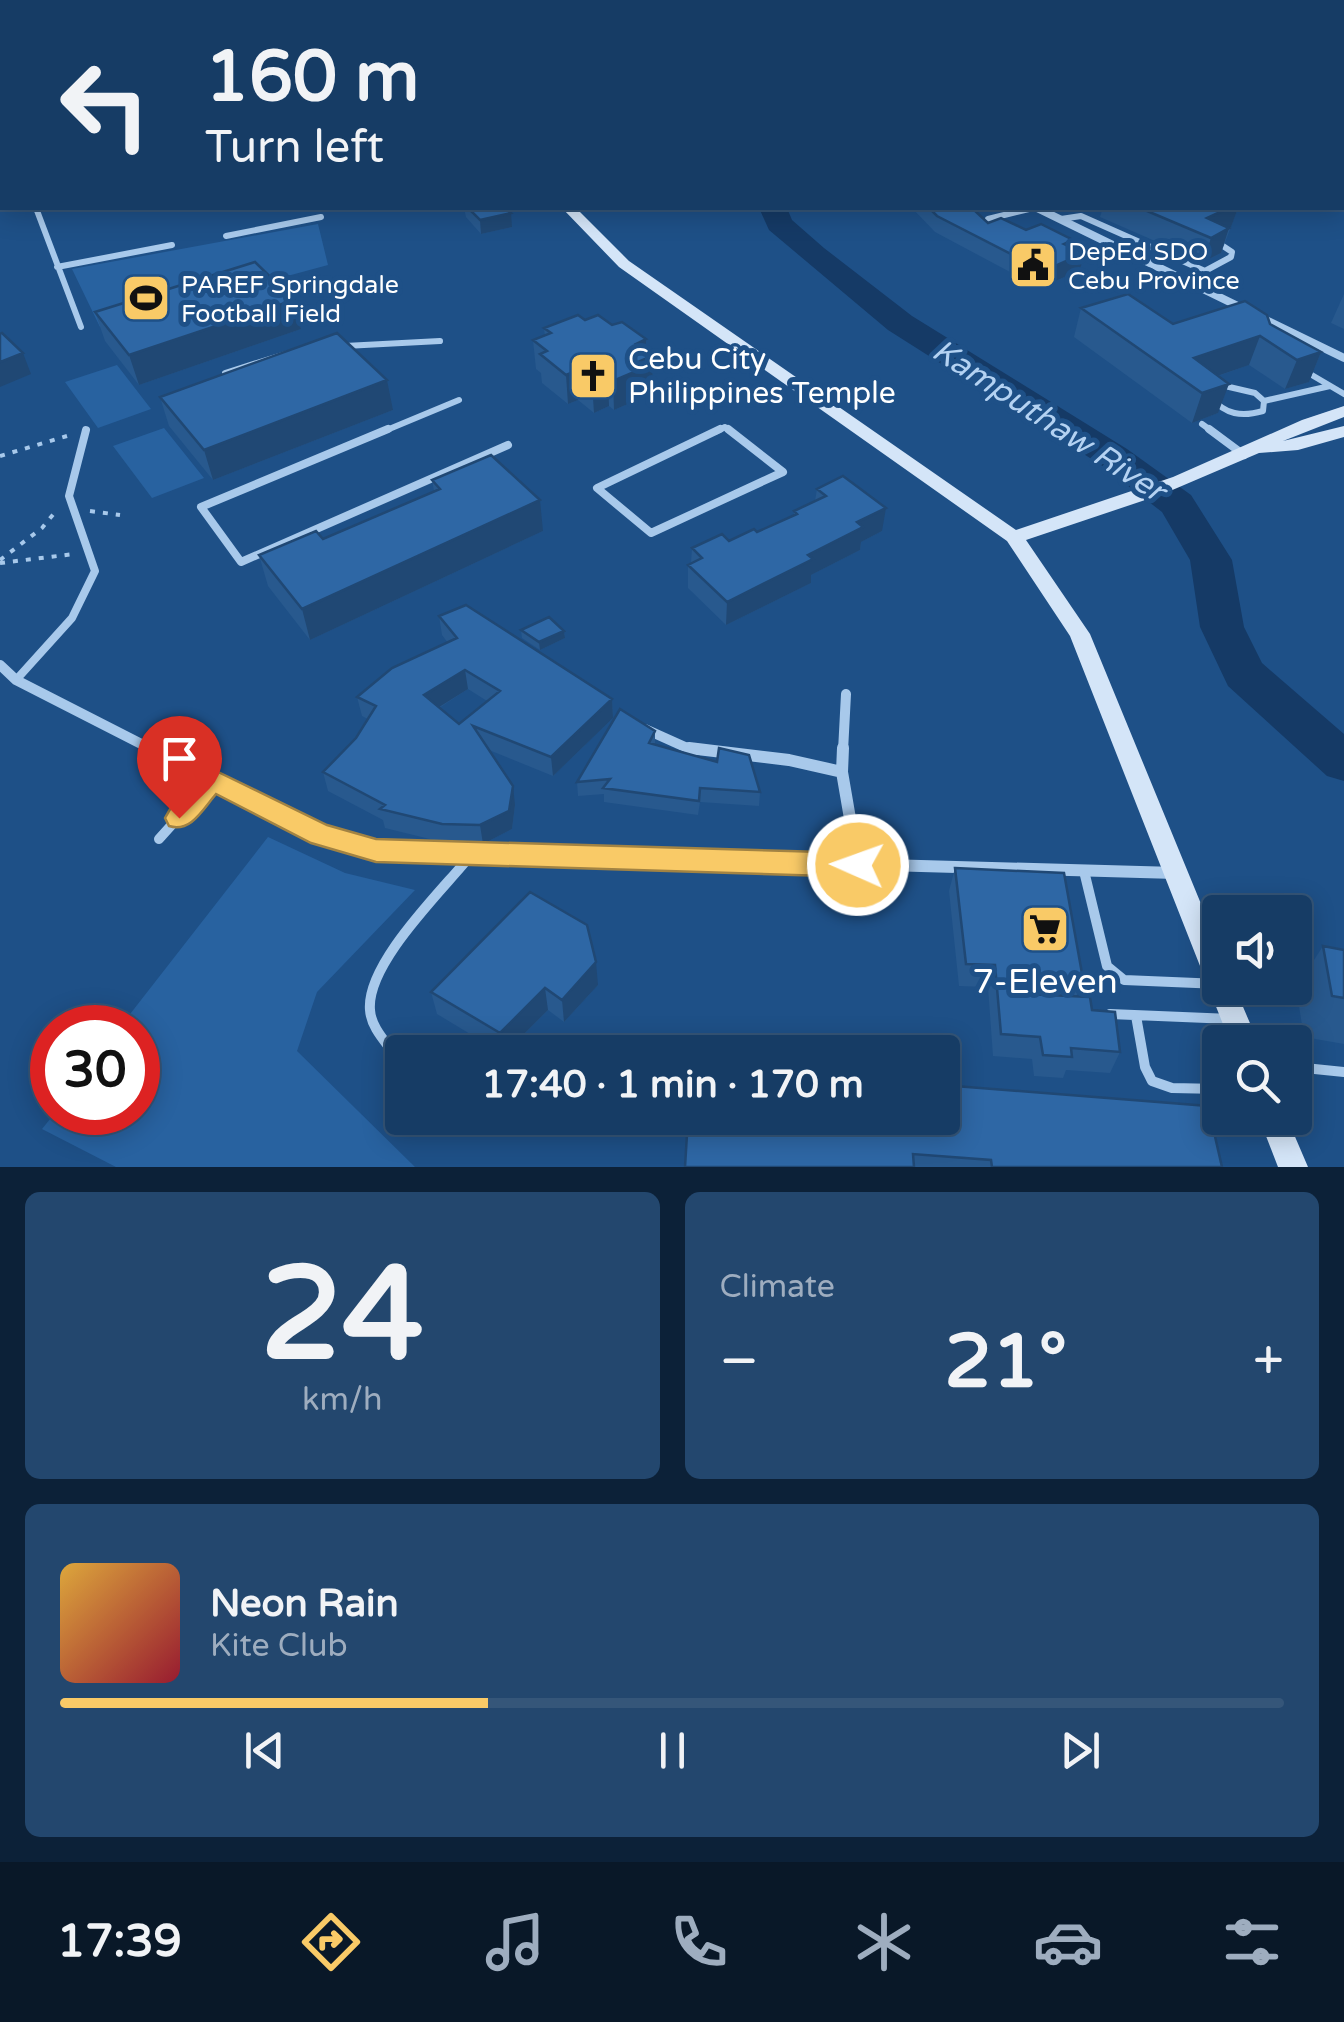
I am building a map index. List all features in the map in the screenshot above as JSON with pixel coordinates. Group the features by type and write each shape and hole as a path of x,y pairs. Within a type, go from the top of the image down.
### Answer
{"main road":[{"path":"570,210 624,264 1014,537 1080,634 1202,937"},
{"path":"1014,537 1201,473 1252,451 1281,433 1344,411"},
{"path":"1252,451 1298,445 1344,432"},
{"path":"1280,1135 1293,1167"}],"street":[{"path":"1040,210 1344,358"},
{"path":"6,675 320,835 376,850 1177,874"},
{"path":"846,694 842,772 858,865"},
{"path":"630,720 658,737 697,752 789,760 842,772"}],"lane":[{"path":"37,210 80,327"},
{"path":"226,236 321,217 312,210"},
{"path":"988,220 1027,210"},
{"path":"1061,219 1073,214 1081,216 1205,271"},
{"path":"57,268 172,246"},
{"path":"1195,285 1205,271 1231,257 1232,252 1223,246"},
{"path":"335,346 440,341"},
{"path":"212,378 301,346 318,346"},
{"path":"1296,366 1344,394"},
{"path":"1264,401 1263,411 1250,416 1230,413 1211,398 1214,390 1240,387 1264,401 1330,386"},
{"path":"458,400 201,506 241,562 508,446"},
{"path":"1216,434 1230,413"},
{"path":"1202,424 1252,451"},
{"path":"725,427 783,472 651,533 597,488 725,427"},
{"path":"6,675 72,618 95,571 70,500 86,430"},
{"path":"159,840 212,780"},
{"path":"385,1041 372,1023 369,1004 378,979 412,926 472,853"},
{"path":"1084,871 1107,966 1116,976 1124,980 1202,984"},
{"path":"1096,1013 1202,1026"},
{"path":"1136,1016 1144,1067 1152,1081 1172,1088 1202,1089"},
{"path":"1312,1069 1344,1072"},
{"path":"1197,1124 1202,1124"}],"path":[{"path":"0,456 86,430"},
{"path":"0,562 70,500 95,513 120,515"},
{"path":"0,562 50,554 88,554"}],"shaded area":[{"name":"PAREF Springdale Football Field","path":"318,224 328,265 100,327 72,269"},
{"path":"117,365 151,409 98,428 65,382"},
{"path":"164,428 204,478 152,498 113,446"},
{"path":"268,837 345,873 415,890 317,992 297,1051 415,1167 116,1167 54,1135 160,1135 160,1005 137,1005"}],"building":[{"path":"470,210 511,213 480,220"},
{"path":"931,210 974,210 988,223 1001,218 1026,230 1041,224 1073,240 1064,244 1084,253 1044,271"},
{"path":"1145,210 1225,210 1207,218 1229,228 1211,238"},
{"path":"255,262 294,300 129,355 95,312"},
{"path":"1128,294 1173,324 1245,301 1267,315 1270,324 1321,352 1297,360 1260,336 1194,358 1229,384 1202,393 1081,308"},
{"path":"578,315 585,320 598,315 612,325 622,322 646,339 636,344 652,356 638,362 646,367 613,381 608,377 592,383 576,371 566,375 540,354 547,351 533,340 551,333 544,328"},
{"path":"337,333 387,380 204,450 160,397"},
{"path":"0,334 23,353 0,362"},
{"path":"491,455 540,500 302,609 259,555 316,531 323,539 440,489 432,480"},
{"path":"843,476 886,508 857,522 863,527 808,555 813,559 727,602 688,565 702,558 692,548 722,534 729,541 754,529 757,532 797,514 794,511 826,496 817,489"},
{"path":"466,605 612,699 551,757 473,726 513,786 509,811 480,825 442,824 380,809 385,805 323,772 356,738 376,706 357,697 392,668 457,638 439,616","holes":["465,670 500,691 459,724 424,695"]},
{"path":"549,617 564,631 539,642 521,630"},
{"path":"620,709 655,731 649,743 717,762 719,748 749,755 760,792 700,788 699,801 603,788 610,779 577,782"},
{"path":"955,868 1064,873 1083,979 1026,976 1017,985 1026,994 1090,997 1092,1010 1115,1012 1120,1052 1071,1048 1072,1057 1043,1055 1040,1037 1001,1034 995,965 966,964"},
{"path":"530,892 587,925 596,962 562,1000 545,988 500,1033 431,992"},
{"path":"1323,946 1344,950 1344,998 1332,996"},
{"path":"960,1086 1202,1106 1202,1135 1215,1135 1222,1167 992,1167 991,1160 913,1154 914,1167 685,1167 687,1135 960,1135"}],"waterway":[{"name":"Kamputhaw River","path":"774,210 779,224 813,255 900,323 1114,457 1177,504 1211,560 1222,627 1244,674 1344,762"}],"place":[{"name":"DepEd SDO Cebu Province","path":"1033,265"},
{"name":"PAREF Springdale Football Field","path":"146,298"},
{"name":"Cebu City Philippines Temple","path":"593,376"},
{"name":"7-Eleven","path":"1045,929"}],"route":[{"path":"179,818 212,780 320,835 376,850 858,865"}]}
